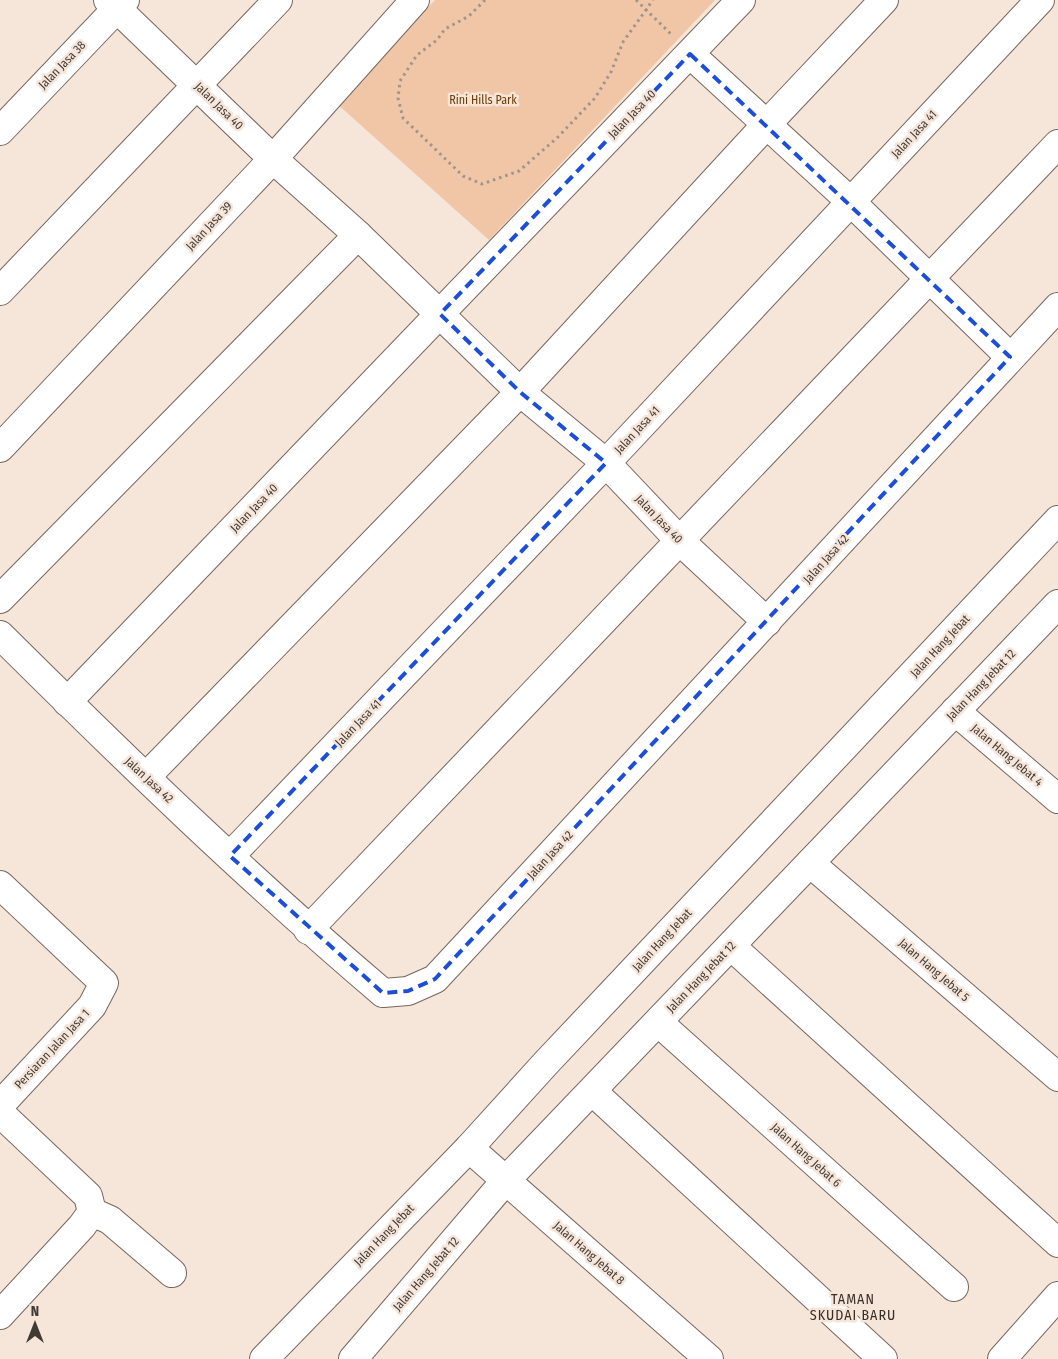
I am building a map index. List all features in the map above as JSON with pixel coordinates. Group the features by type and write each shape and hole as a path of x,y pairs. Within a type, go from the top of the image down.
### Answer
{"street":[{"path":"0,291 198,86 278,0"},
{"name":"Jalan Jasa 39","path":"0,448 273,159 415,0"},
{"name":"Jalan Jasa 40","path":"67,702 741,0"},
{"path":"146,777 520,392 766,124 884,0"},
{"name":"Jalan Jasa 41","path":"230,856 606,464 1040,0"},
{"name":"Jalan Jasa 40","path":"116,3 273,159 358,234 520,392 606,464 680,541 767,622"},
{"name":"Jalan Jasa 38","path":"0,130 116,3"},
{"path":"690,54 850,202 1010,357"},
{"path":"308,930 1058,144"},
{"path":"0,599 358,234"},
{"name":"Jalan Jasa 42","path":"0,635 67,702 308,930 383,993 408,991 435,979 1058,307"},
{"name":"Jalan Hang Jebat","path":"264,1359 469,1148 546,1063 1058,520"},
{"name":"Jalan Hang Jebat 12","path":"353,1359 506,1180 593,1092 1058,604"},
{"name":"Jalan Hang Jebat 4","path":"955,711 1058,799"},
{"name":"Jalan Hang Jebat 5","path":"810,863 1058,1077"},
{"name":"Persiaran Jalan Jasa 1","path":"0,885 104,984 92,1006 0,1106"},
{"path":"731,946 1058,1244"},
{"name":"Jalan Hang Jebat 6","path":"658,1022 954,1287"},
{"path":"593,1092 883,1359"},
{"path":"0,1113 88,1196 92,1212 82,1226 0,1315"},
{"name":"Jalan Hang Jebat 8","path":"469,1148 709,1359"},
{"path":"92,1212 110,1220 172,1273"},
{"path":"1002,1359 1058,1296"}],"path":[{"path":"485,0 469,16 445,29 437,40 417,55 400,81 398,98 403,118 463,176 482,184 519,171 558,137 595,98 611,72 623,42 645,8 653,0"},
{"path":"636,0 690,54"}],"highlighted area":[{"path":"690,54 1010,357 435,979 408,991 383,993 230,856 606,463 520,392 440,314"}],"green space":[{"name":"Rini Hills Park","path":"435,0 715,0 489,240 335,102"}],"district":[{"name":"TAMAN SKUDAI BARU","path":"853,1308"}]}
